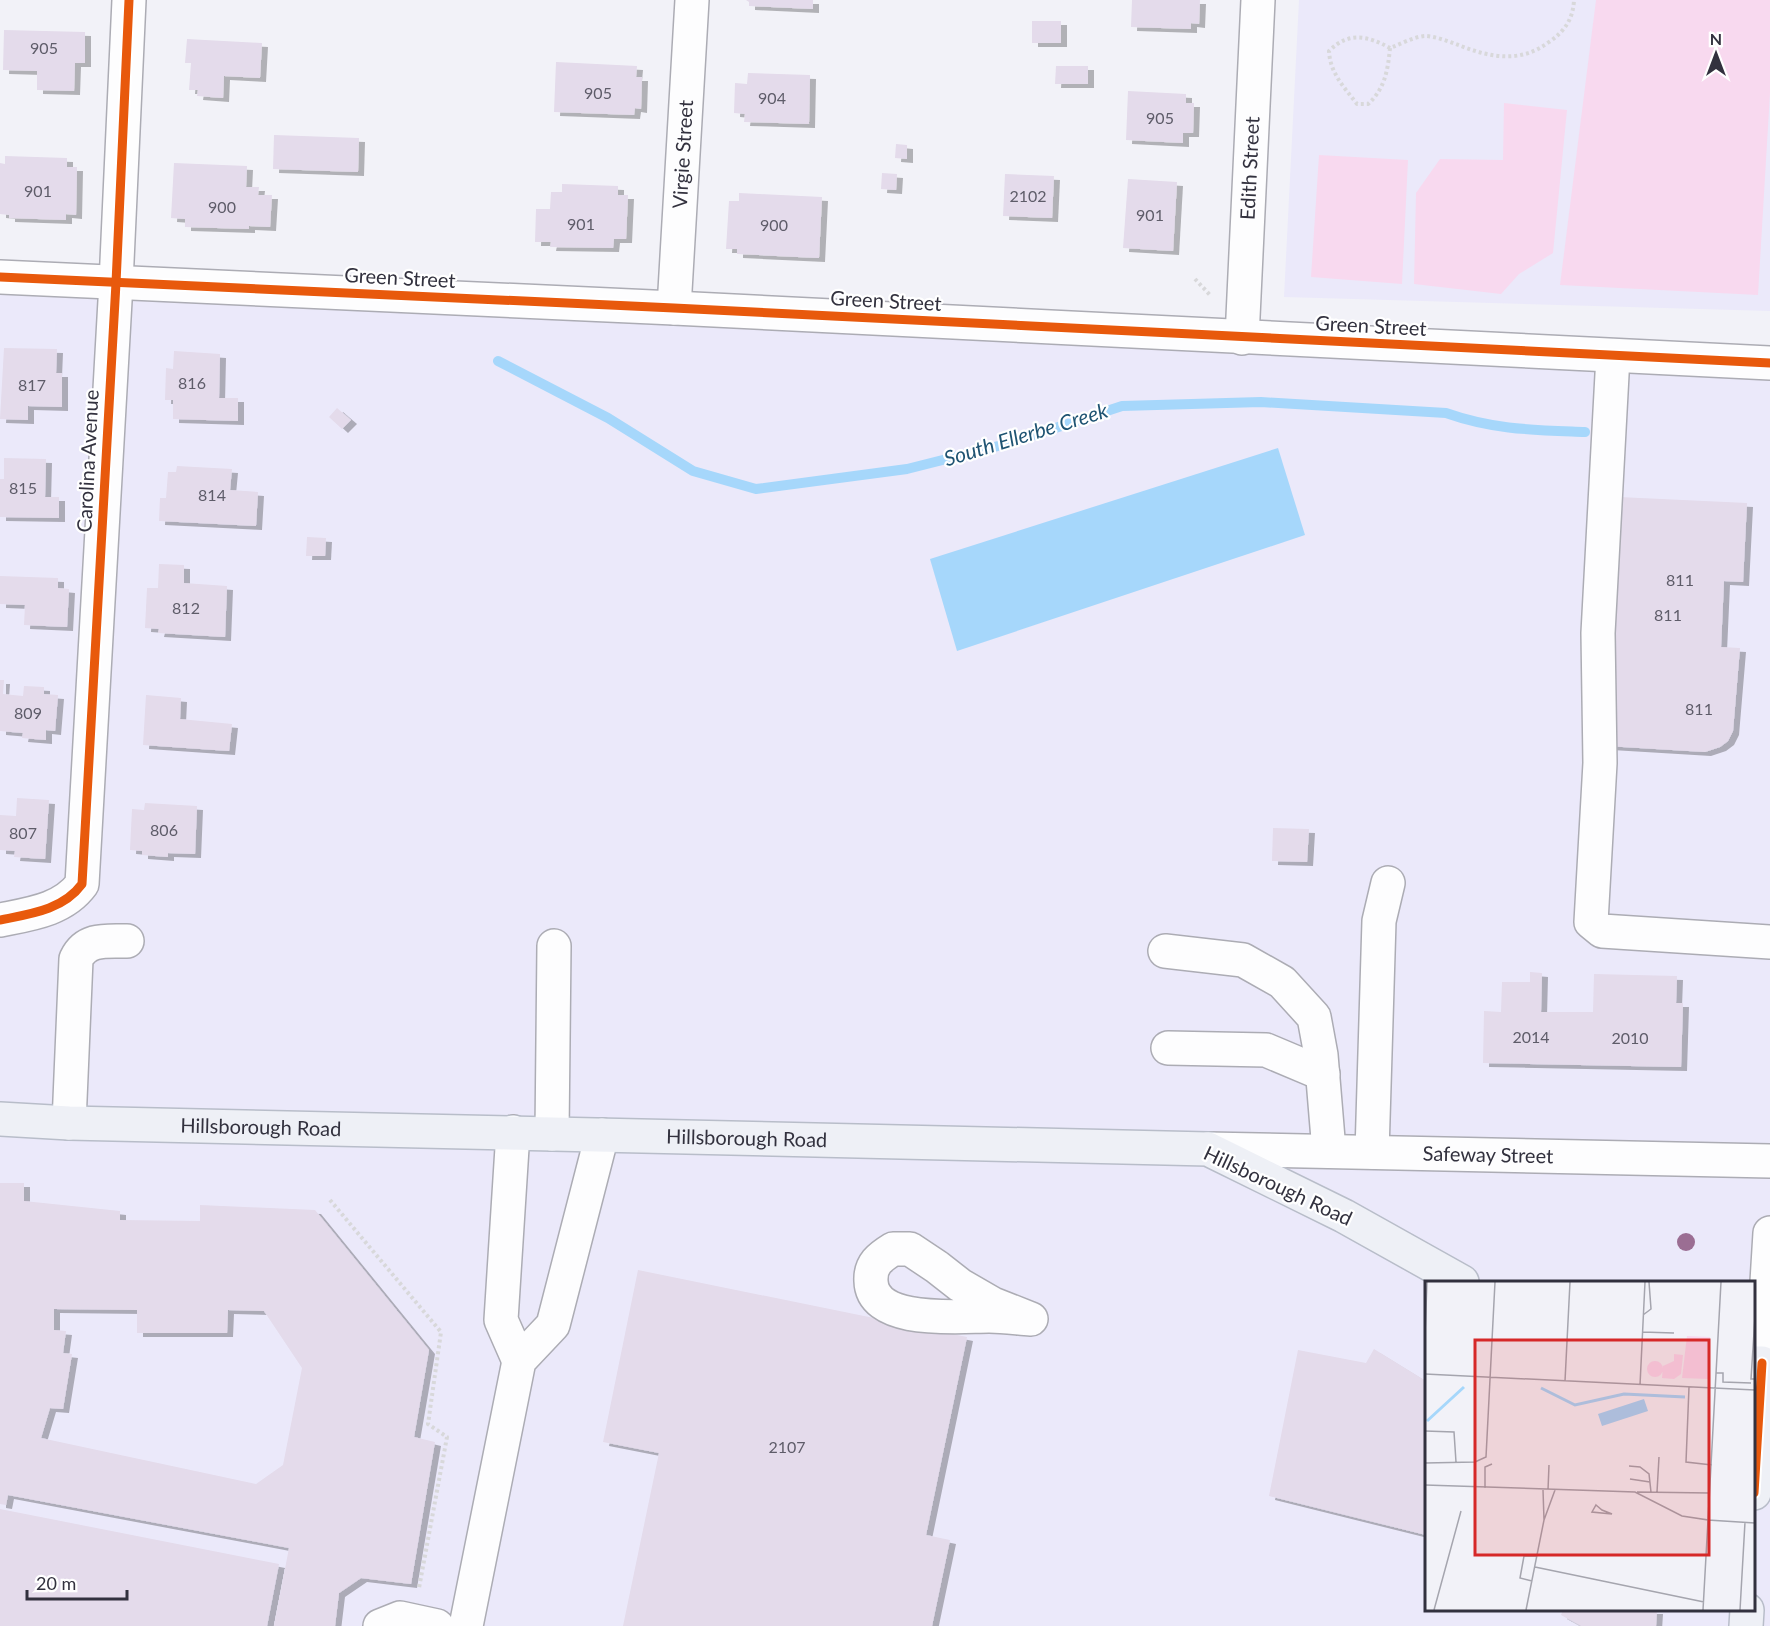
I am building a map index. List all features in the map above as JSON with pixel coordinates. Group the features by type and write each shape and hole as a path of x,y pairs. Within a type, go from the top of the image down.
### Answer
{"main road":[{"name":"Hillsborough Road","path":"0,1119 1208,1149 1344,1216 1460,1281"},
{"path":"1755,1477 1762,1363"},
{"path":"1746,1626 1747,1611"}],"street":[{"name":"Carolina Avenue","path":"0,920 51,908 74,895 82,884 116,283 129,0"},
{"name":"Virgie Street","path":"674,308 692,0"},
{"name":"Edith Street","path":"1242,338 1258,0"},
{"name":"Green Street","path":"0,277 1770,363"},
{"path":"1613,356 1598,633 1600,763 1592,922 1602,931 1770,942"},
{"path":"1372,1152 1379,921 1388,883"},
{"path":"69,1122 76,959 86,945 99,941 127,941"},
{"path":"552,1134 554,946"},
{"path":"1165,951 1243,960 1282,982 1314,1017 1323,1074 1329,1151"},
{"path":"1168,1048 1266,1050 1323,1074"},
{"path":"513,1132 501,1320 519,1361"},
{"path":"466,1626 519,1361 553,1325 602,1135"},
{"name":"Safeway Street","path":"1208,1149 1770,1161"},
{"path":"1762,1363 1770,1233"},
{"path":"380,1626 400,1618 437,1626"}],"path":[{"path":"1390,48 1386,78 1375,98 1368,104 1357,104 1334,74 1330,62 1329,51 1338,42 1358,37 1375,40 1390,48 1424,36 1442,39 1487,56 1514,58 1540,50 1567,27 1574,8 1574,0"},
{"path":"1195,279 1216,300"},
{"path":"330,1200 441,1332 428,1424 447,1437 419,1589 408,1592"}],"shaded area":[{"path":"1299,0 1770,0 1770,311 1284,297"},
{"path":"1596,0 1770,0 1770,93 1758,295 1560,285"},
{"path":"1504,103 1567,110 1553,253 1519,274 1501,294 1414,284 1416,193 1440,159 1503,160"},
{"path":"1319,155 1408,160 1402,284 1311,277"},
{"path":"0,275 1770,362 1770,1626 0,1626"}],"water":[{"path":"1278,448 1305,535 957,651 930,559"}],"building":[{"path":"746,0 813,0 813,9 749,6"},
{"path":"1132,0 1200,0 1199,24 1191,23 1191,29 1131,27"},
{"path":"1032,21 1061,21 1061,43 1032,43"},
{"path":"4,30 85,32 85,63 75,63 74,91 37,90 37,71 3,70"},
{"path":"187,39 262,43 260,78 224,76 223,98 197,96 198,90 189,90 191,63 185,63"},
{"path":"556,62 637,66 636,77 642,77 641,109 635,108 634,115 554,112"},
{"path":"1056,66 1088,66 1088,84 1055,84"},
{"path":"748,73 810,75 809,124 744,122 745,114 734,113 735,83 747,84"},
{"path":"1128,91 1186,94 1186,103 1194,103 1193,133 1183,133 1183,143 1126,140"},
{"path":"274,135 359,138 358,172 273,169"},
{"path":"896,144 907,145 907,159 895,158"},
{"path":"5,156 67,158 67,167 77,167 76,215 66,214 66,220 9,218 9,215 0,214 0,163 5,164"},
{"path":"174,163 247,166 246,187 259,187 258,195 272,195 270,227 249,226 249,229 185,227 185,219 171,218"},
{"path":"882,173 897,174 896,190 881,189"},
{"path":"1005,174 1054,176 1052,218 1003,216"},
{"path":"1128,179 1177,182 1173,251 1123,248"},
{"path":"562,184 618,186 618,195 628,195 626,239 614,239 613,248 550,247 551,242 535,242 536,209 550,209 551,192 562,192"},
{"path":"739,193 822,197 819,258 737,254 737,249 726,249 729,201 739,201"},
{"path":"4,348 57,349 56,373 62,373 62,407 28,406 28,420 0,419"},
{"path":"174,351 220,354 219,398 238,398 238,421 173,419 173,400 165,400 166,368 173,369"},
{"path":"337,408 351,420 342,429 329,417"},
{"path":"4,458 46,459 45,497 59,497 59,518 0,517 0,479 4,479"},
{"path":"177,466 232,469 230,490 258,492 256,526 159,521 160,498 166,498 168,472 176,472"},
{"path":"1619,497 1747,503 1743,582 1724,581 1721,647 1740,648 1733,731 1728,741 1720,747 1705,752 1606,746"},
{"path":"307,537 326,538 325,556 306,556"},
{"path":"159,564 184,565 184,583 227,586 225,637 158,633 159,629 145,628 147,588 158,588"},
{"path":"0,576 58,578 58,588 69,589 67,627 24,625 25,605 0,604"},
{"path":"0,680 4,680 3,694 23,696 24,686 44,687 44,694 58,695 55,731 46,730 46,740 22,738 23,733 0,731"},
{"path":"146,695 181,698 180,719 232,724 229,751 143,745"},
{"path":"17,798 49,800 45,859 14,857 15,851 0,850 0,815 16,816"},
{"path":"145,803 197,806 195,854 168,853 168,857 142,855 142,851 130,850 132,809 144,810"},
{"path":"1273,828 1309,829 1307,862 1272,861"},
{"path":"1530,972 1542,973 1541,1012 1593,1012 1594,974 1677,976 1676,1003 1683,1003 1681,1067 1483,1063 1484,1011 1501,1012 1502,982 1530,982"},
{"path":"0,1183 24,1183 24,1201 120,1211 120,1220 200,1221 200,1205 315,1210 429,1350 414,1437 435,1442 411,1584 361,1578 339,1593 335,1626 274,1626 289,1548 8,1495 6,1505 0,1504","holes":["54,1309 137,1310 137,1333 227,1333 228,1310 264,1311 302,1368 283,1465 256,1484 41,1438 50,1408 63,1409 72,1354 63,1353 66,1331 54,1330"]},
{"path":"638,1270 967,1337 926,1535 950,1540 932,1626 623,1626 659,1453 603,1442"},
{"path":"1374,1349 1425,1380 1425,1535 1269,1496 1298,1350 1366,1363"},
{"path":"0,1509 279,1564 267,1626 0,1626"},
{"path":"1563,1611 1657,1611 1656,1626 1581,1626 1561,1615"}],"waterway":[{"name":"South Ellerbe Creek","path":"498,361 608,418 693,471 756,489 907,469 1010,443 1122,406 1261,402 1446,413 1498,426 1585,432"}],"cycle path":[{"path":"0,920 45,910 65,900 82,884 116,283 129,0"},
{"path":"0,277 1770,363"},
{"path":"1755,1477 1762,1363"}]}
